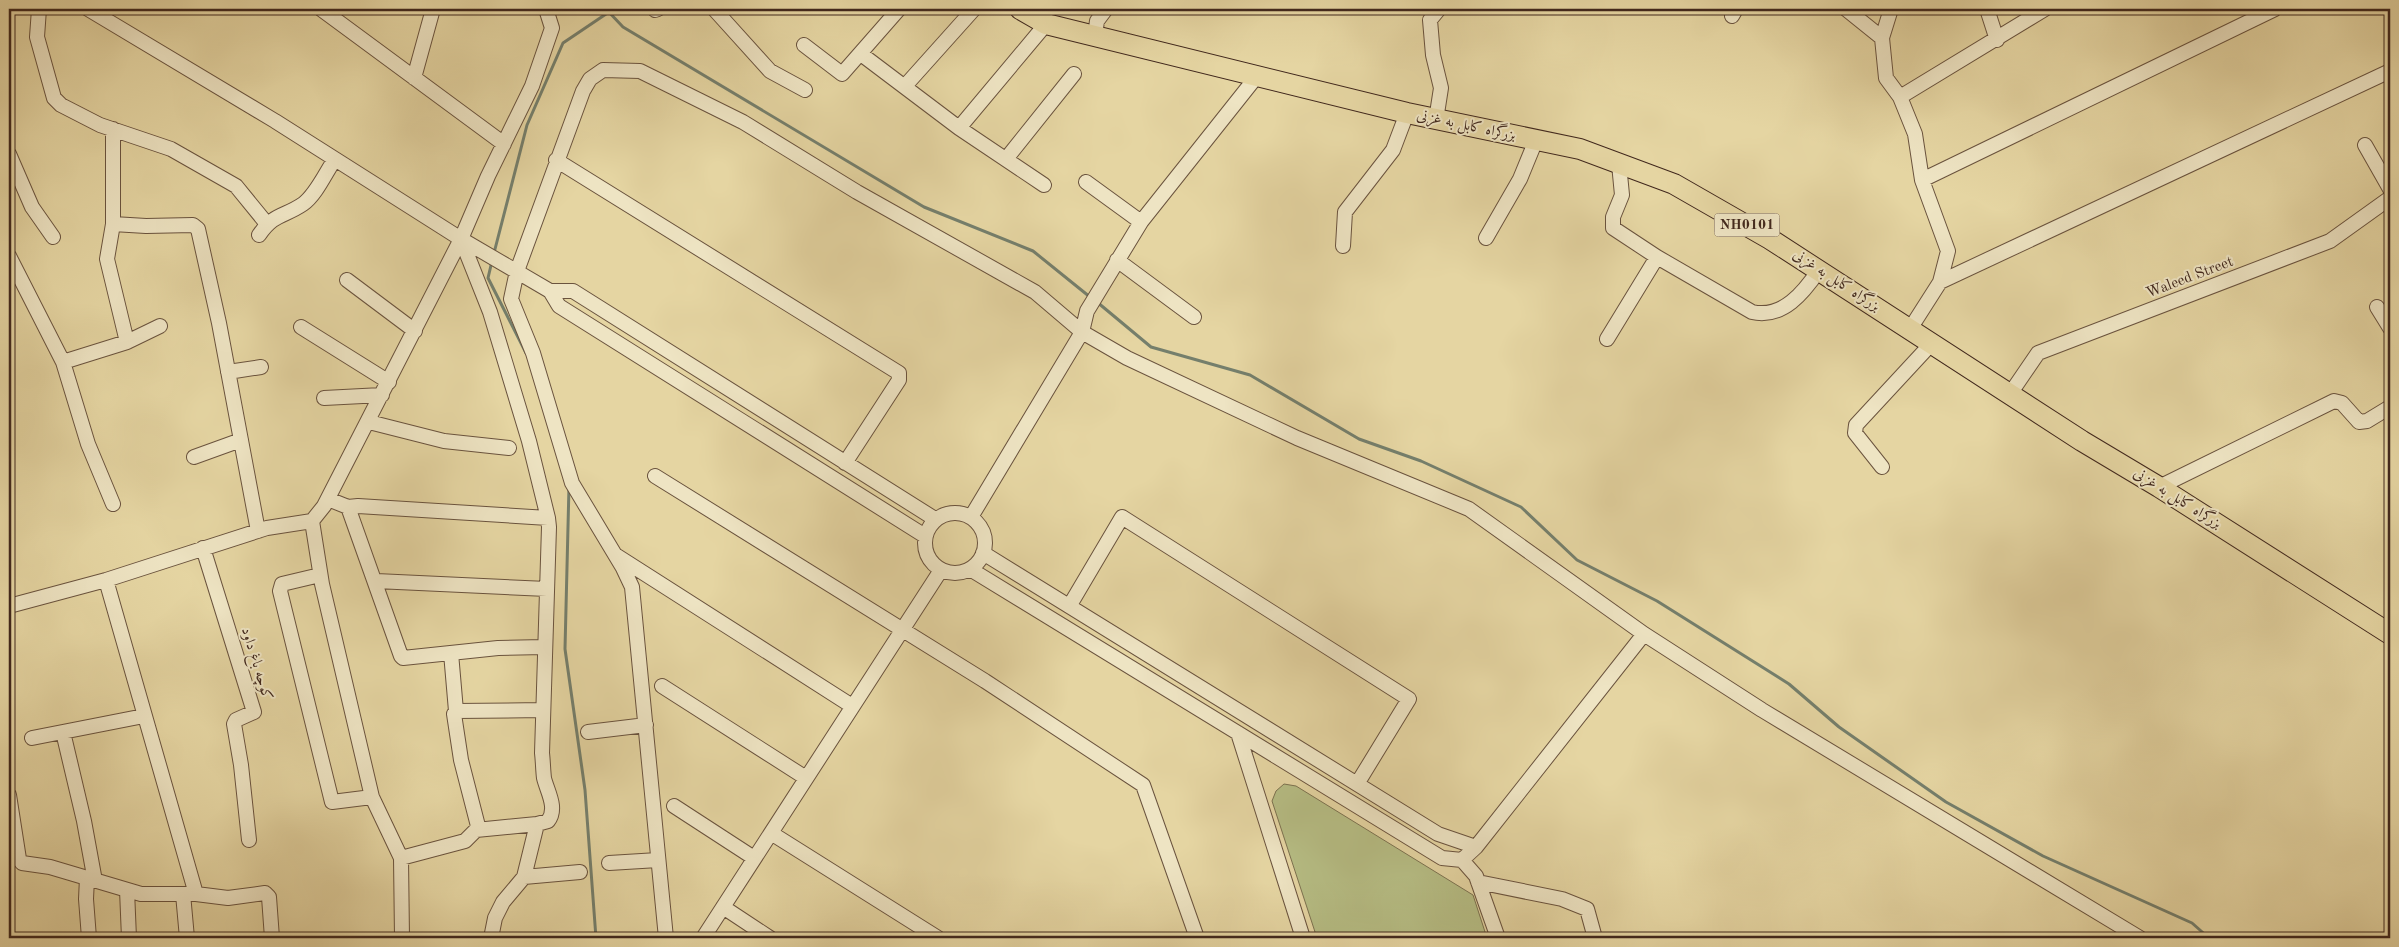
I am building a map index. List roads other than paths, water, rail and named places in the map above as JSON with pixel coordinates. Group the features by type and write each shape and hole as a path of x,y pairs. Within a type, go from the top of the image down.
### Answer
{"highway":[{"name":"بزرگراه کابل به غزنی","path":"1020,9 1046,24 1436,120 1580,149 1674,184 1819,270 2082,441 2160,487 2390,634"}],"street":[{"path":"39,9 37,38 54,98 61,106 114,129 171,149 236,186 263,229 279,214 304,203 335,159"},
{"path":"88,9 335,159 461,239 550,291 559,306 925,536"},
{"path":"320,9 504,144"},
{"path":"338,23 341,9"},
{"path":"414,78 433,9"},
{"path":"402,938 401,858 372,797 320,575 312,521 328,499 369,422 461,239 488,176 532,86 552,28 546,9"},
{"path":"714,9 770,71 805,90"},
{"path":"804,45 842,74 899,9"},
{"path":"905,86 974,9"},
{"path":"1094,35 1097,21 1106,9"},
{"path":"1436,120 1441,88 1433,55 1430,20 1438,9"},
{"path":"1846,9 1882,38"},
{"path":"1891,9 1882,38 1886,78 1900,97 1915,134 1922,180 1948,251 1940,282 1910,329"},
{"path":"1987,9 1997,40"},
{"path":"1900,97 1997,40 2045,9"},
{"path":"1922,180 2275,9"},
{"path":"958,128 1046,24"},
{"path":"861,54 958,128 1044,185"},
{"path":"666,938 632,587 572,483 533,353 511,299 517,271 583,90 590,79 603,70 640,71 743,122 857,192 1026,287 1082,332 1127,358 1297,438 1469,509 1644,634 1762,710 2140,938"},
{"path":"1940,282 2390,70"},
{"path":"1006,159 1074,74"},
{"path":"971,517 1082,332 1087,311 1141,222 1257,76"},
{"path":"1343,246 1345,212 1393,150 1407,113"},
{"path":"114,129 113,224 107,259 127,342"},
{"path":"1486,238 1520,179 1536,140"},
{"path":"2365,144 2390,189"},
{"path":"9,154 32,207 53,237"},
{"path":"556,160 899,373 899,380 845,463"},
{"path":"1619,164 1622,195 1613,217 1613,228 1657,257 1752,312 1758,314 1768,313 1784,307 1802,295 1819,270"},
{"path":"1086,182 1141,222"},
{"name":"Waleed Street","path":"2010,394 2038,353 2330,242 2390,198"},
{"path":"113,224 146,226 188,224 198,229 219,323 258,530"},
{"path":"461,239 490,312 529,441 548,518 543,762 545,779 551,791 551,817 548,821 537,824 476,830"},
{"path":"9,256 63,362 88,444 113,504"},
{"path":"1607,339 1657,257"},
{"path":"1115,264 1194,317"},
{"path":"347,280 415,331"},
{"path":"550,291 572,291 935,519"},
{"path":"2377,307 2390,328"},
{"path":"63,362 127,342 160,326"},
{"path":"301,327 389,382"},
{"path":"1882,467 1855,433 1856,425 1932,343"},
{"path":"228,372 261,367"},
{"path":"324,398 382,395"},
{"path":"2160,487 2334,400 2342,404 2359,422 2367,421 2390,407"},
{"path":"369,422 444,441 509,448"},
{"path":"194,458 241,440"},
{"path":"654,476 985,680 1143,784 1197,938"},
{"path":"328,499 348,507 358,506 548,518"},
{"path":"348,507 376,581 400,656 403,658 498,648 544,647"},
{"path":"952,512 971,517 978,524 984,533 985,543 983,553 978,562 970,569 950,573 941,570 932,563 927,555 925,536 935,519 952,512"},
{"path":"1070,605 1122,517 1410,699 1357,784"},
{"path":"9,606 106,580 258,530 312,521"},
{"name":"کوچه باغ داود","path":"203,548 254,712 236,720 234,724 242,765 249,840"},
{"path":"983,553 1438,834 1476,847"},
{"path":"615,555 852,706"},
{"path":"970,569 1442,858 1462,860 1476,876 1498,938"},
{"path":"703,938 941,570"},
{"path":"320,575 282,584 280,591 332,802 372,797"},
{"path":"106,580 144,716 190,894 187,938"},
{"path":"376,581 547,589"},
{"path":"1462,860 1476,847 1644,634"},
{"path":"401,858 465,841 478,826 467,787 453,718 456,711 451,653"},
{"path":"662,686 806,778"},
{"path":"456,711 543,710"},
{"path":"32,738 144,716"},
{"path":"588,732 646,725"},
{"path":"64,732 84,821 91,879 86,899 89,938"},
{"path":"1238,733 1303,938"},
{"path":"9,795 20,861 141,894 190,894 228,898 268,894 272,938"},
{"path":"674,806 754,858"},
{"path":"491,938 495,918 503,902 524,877 537,824"},
{"path":"771,833 938,938"},
{"path":"609,863 658,860"},
{"path":"524,877 580,872"},
{"path":"1478,882 1562,899 1587,909 1595,938"},
{"path":"127,890 129,938"},
{"path":"723,907 770,938"}],"waterway":[{"path":"606,9 623,27 924,207 1033,251 1090,297"},
{"path":"494,253 527,125 563,43 609,12"},
{"path":"492,261 488,278 526,353"},
{"path":"1097,302 1151,347 1250,375 1359,439 1421,461 1521,507 1577,560 1657,601 1789,684 1839,727 1946,802 2043,856 2192,923 2209,938"},
{"path":"569,486 565,649 585,790 596,938"}]}
